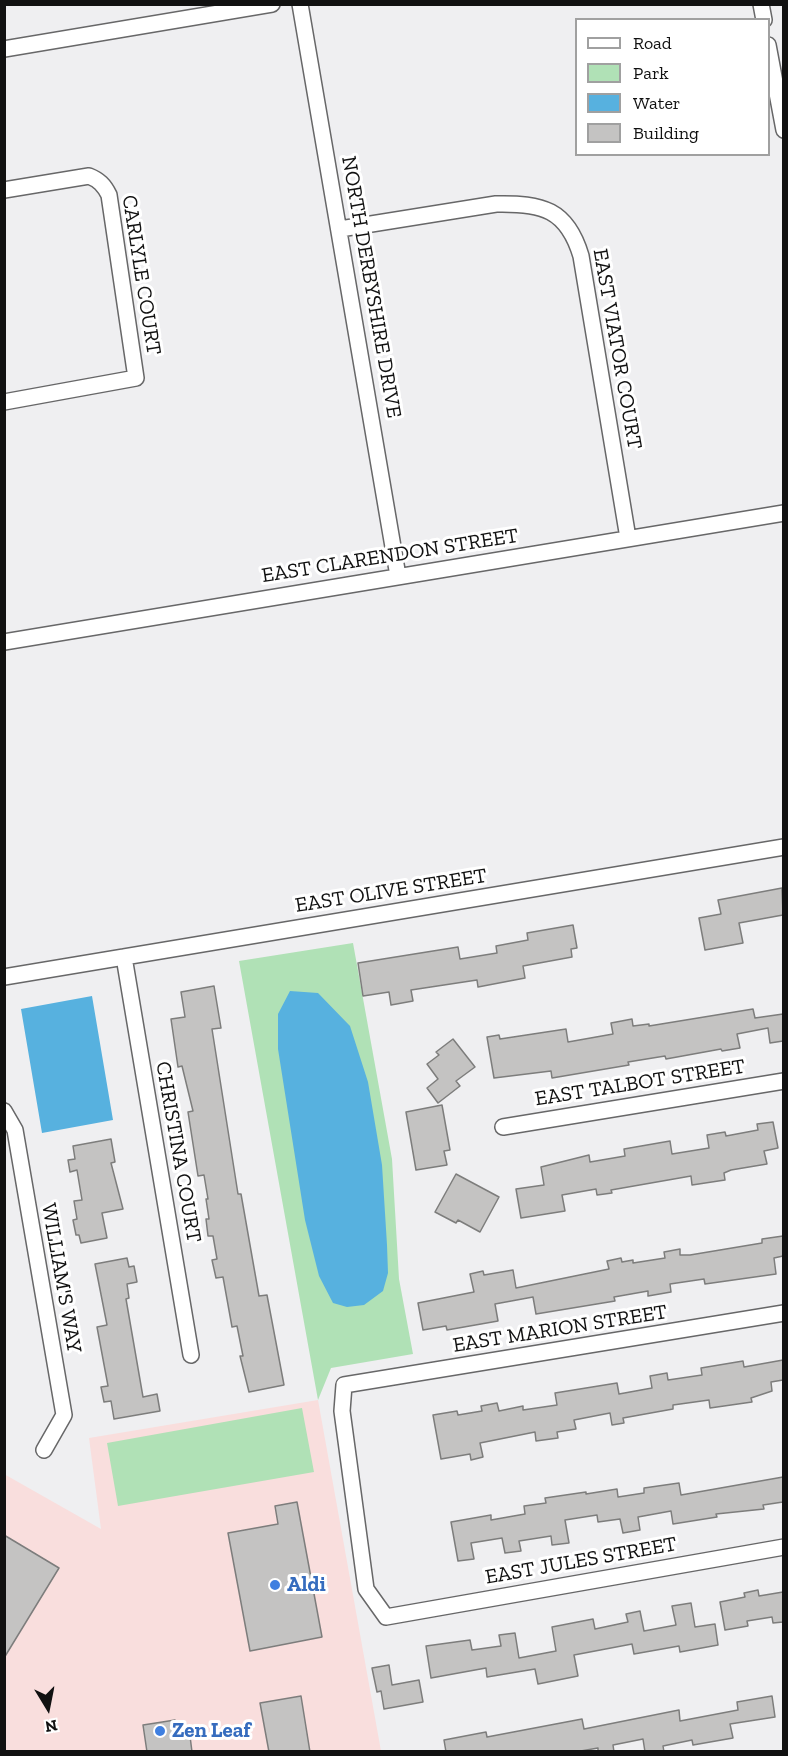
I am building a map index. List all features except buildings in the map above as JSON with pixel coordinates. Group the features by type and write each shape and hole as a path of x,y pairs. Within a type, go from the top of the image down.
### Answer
{"street":[{"path":"4,49 272,4"},
{"name":"NORTH DERBYSHIRE DRIVE","path":"300,4 398,576"},
{"path":"770,56 783,130"},
{"name":"CARLYLE COURT","path":"4,190 89,176 98,179 105,187 109,195 136,378 4,402"},
{"name":"EAST VIATOR COURT","path":"340,229 496,204 529,206 545,210 562,219 574,234 581,256 628,538"},
{"name":"EAST CLARENDON STREET","path":"4,642 783,513"},
{"name":"EAST OLIVE STREET","path":"4,977 783,847"},
{"name":"CHRISTINA COURT","path":"124,957 190,1354"},
{"name":"EAST TALBOT STREET","path":"503,1127 783,1081"},
{"name":"WILLIAM'S WAY","path":"4,1111 15,1130 64,1415 44,1450"},
{"name":"EAST MARION STREET","path":"386,1617 366,1589 342,1411 344,1385 783,1313"},
{"name":"EAST JULES STREET","path":"386,1617 783,1547"}],"shaded area":[{"path":"318,1400 381,1751 5,1751 4,1474 101,1529 89,1438"}],"green space":[{"path":"353,943 392,1159 399,1279 413,1354 331,1368 318,1400 239,961"},
{"path":"302,1408 314,1472 118,1506 107,1443"}],"water":[{"path":"290,991 318,993 350,1026 368,1082 382,1165 388,1273 383,1291 364,1305 347,1307 333,1303 319,1276 305,1220 278,1049 278,1014"},
{"path":"92,996 113,1120 42,1133 21,1009"}],"place":[{"name":"Aldi","path":"275,1585"},
{"name":"Zen Leaf","path":"160,1731"}]}
